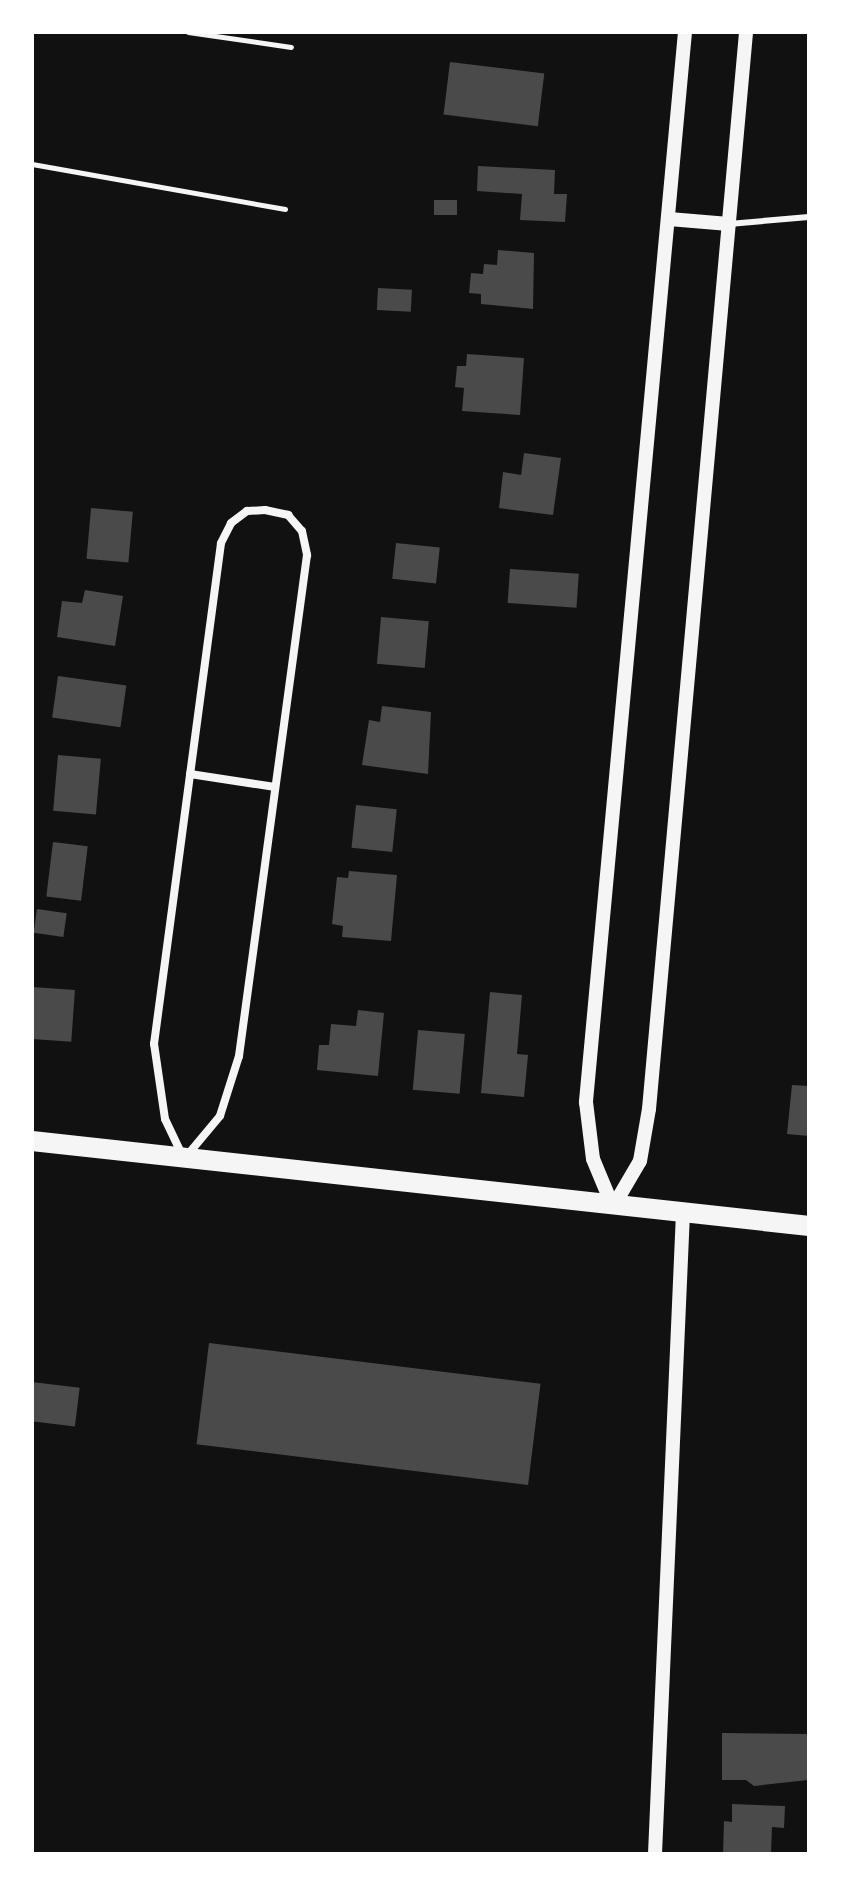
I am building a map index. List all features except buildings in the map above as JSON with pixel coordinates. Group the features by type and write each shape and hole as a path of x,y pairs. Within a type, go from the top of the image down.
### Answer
{"main road":[{"path":"32,1141 613,1207 809,1226"}],"street":[{"path":"613,1207 593,1159 586,1102 685,32"},
{"path":"613,1207 640,1161 649,1109 746,32"},
{"path":"669,219 729,224"},
{"path":"265,510 288,515 302,531 307,555 275,787 239,1056 220,1116 184,1159 165,1119 154,1044 221,543 231,523 247,511 265,510"},
{"path":"190,774 275,787"},
{"path":"655,1854 683,1213"}],"lane":[{"path":"729,224 809,217"}],"path":[{"path":"188,32 291,47"},
{"path":"32,164 285,209"}]}
